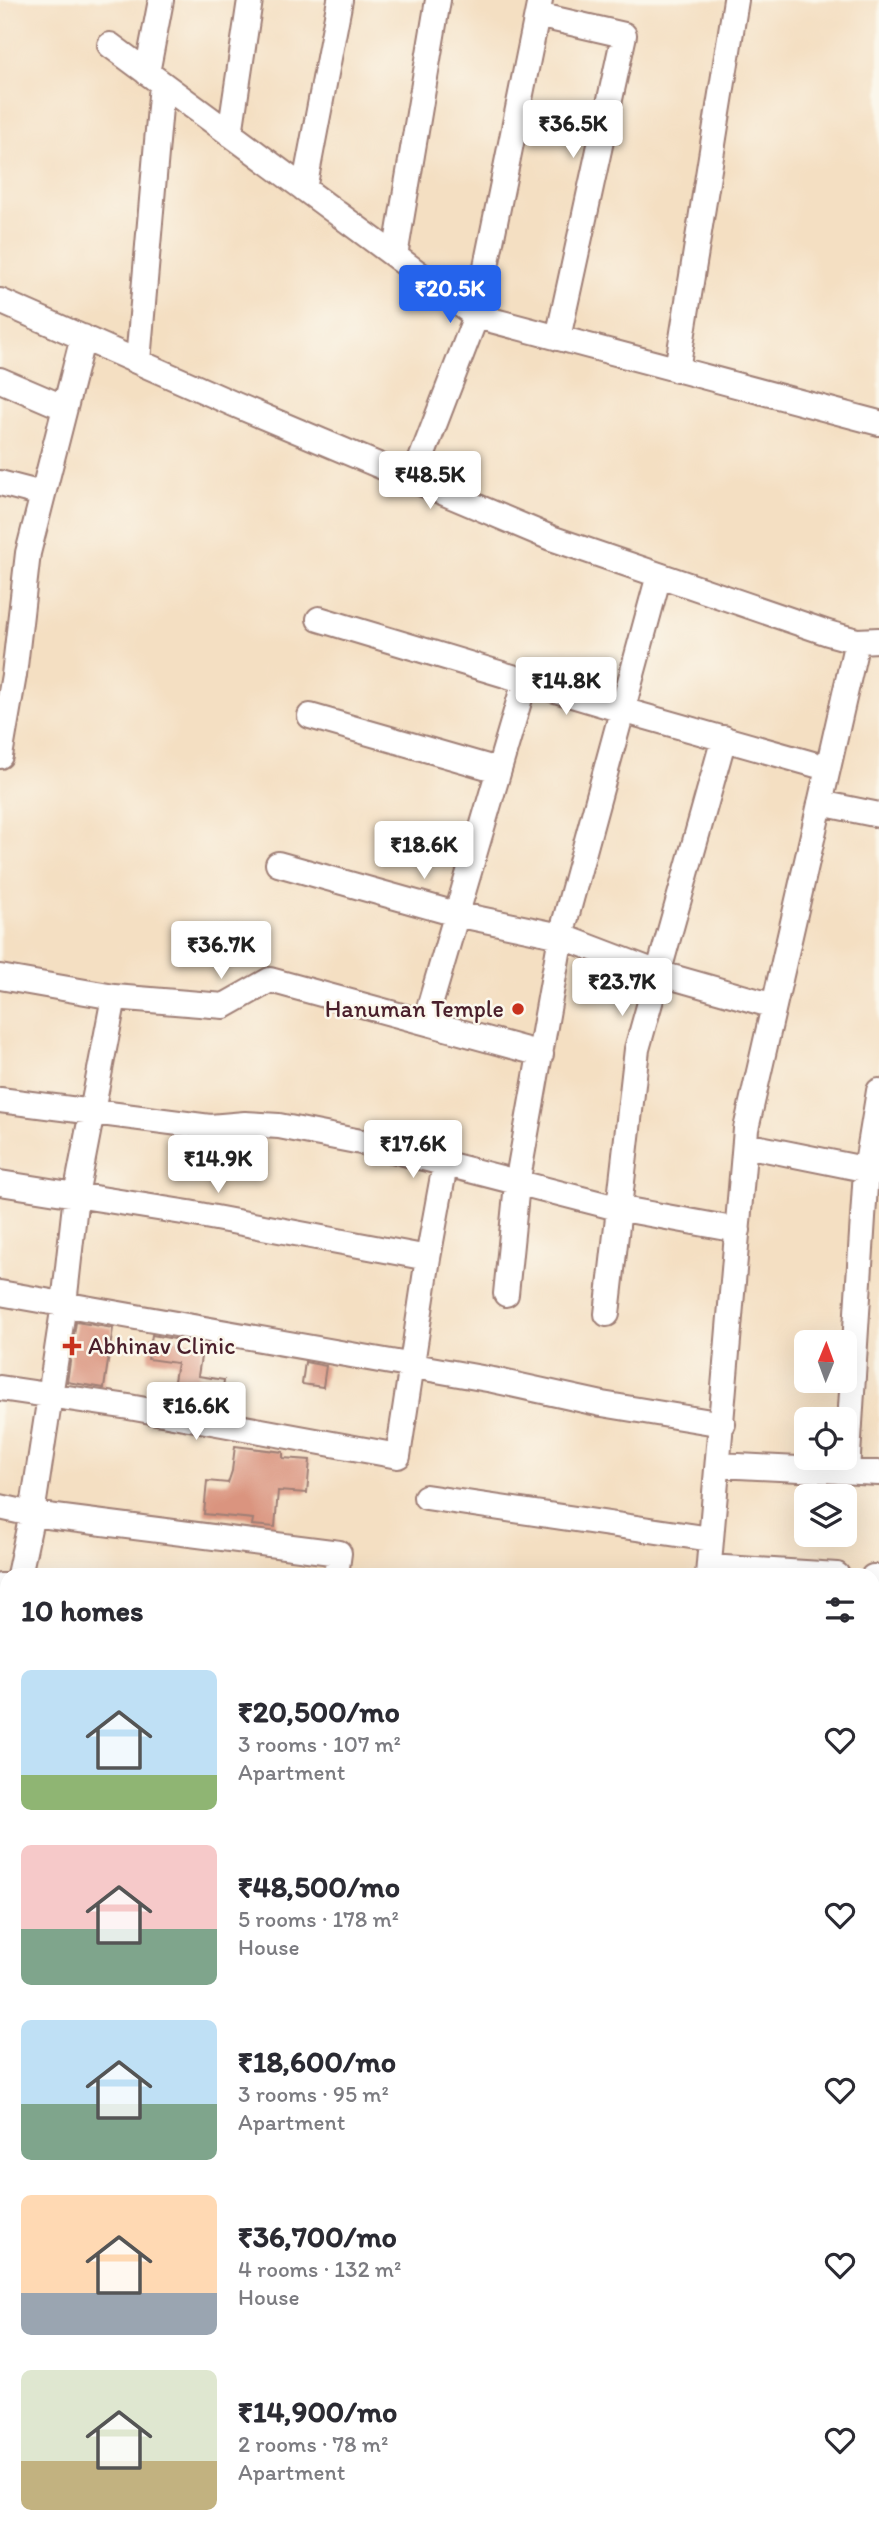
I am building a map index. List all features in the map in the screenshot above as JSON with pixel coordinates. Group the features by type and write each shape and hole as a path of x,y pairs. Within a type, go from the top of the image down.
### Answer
{"street":[{"path":"138,361 161,0"},
{"path":"230,134 250,0"},
{"path":"304,189 340,0"},
{"path":"395,256 438,0"},
{"path":"677,370 736,0"},
{"path":"413,480 476,316 538,7 624,35 558,338"},
{"path":"110,45 476,316 879,423"},
{"path":"0,301 551,538 659,575 868,640 827,768 745,1144 723,1424 708,1568"},
{"path":"0,756 14,675 28,553 63,407 83,337"},
{"path":"0,380 63,407"},
{"path":"0,483 42,494"},
{"path":"506,1294 517,1184 561,936 659,575"},
{"path":"319,619 827,768"},
{"path":"425,1022 525,681"},
{"path":"310,716 498,770"},
{"path":"607,1314 636,1049 724,738"},
{"path":"820,803 879,815"},
{"path":"278,864 456,914 561,936 658,973 774,1006"},
{"path":"0,977 114,997 224,1006 270,980 541,1054"},
{"path":"20,1568 32,1514 64,1304 76,1195 114,997"},
{"path":"847,1471 879,1091"},
{"path":"0,1100 210,1127 245,1124 279,1126 361,1142 617,1208 738,1230"},
{"path":"745,1144 873,1171"},
{"path":"0,1388 181,1416 398,1456 445,1165"},
{"path":"0,1183 189,1213 428,1258"},
{"path":"0,1293 412,1368 493,1380 603,1404 723,1424"},
{"path":"719,1465 879,1473"},
{"path":"426,1497 711,1539"},
{"path":"0,1507 32,1514 339,1553 337,1568"}],"building":[{"path":"76,1322 113,1328 104,1388 67,1382"},
{"path":"152,1335 203,1344 198,1376 224,1380 221,1404 200,1401 200,1397 172,1393 177,1363 148,1359"},
{"path":"305,1362 326,1366 323,1387 302,1384"},
{"path":"235,1446 283,1452 283,1458 310,1460 307,1493 278,1491 275,1527 252,1525 253,1519 204,1514 207,1481 228,1483"}],"place":[{"name":"Hanuman Temple","path":"518,1009"},
{"name":"Abhinav Clinic","path":"72,1346"}]}
